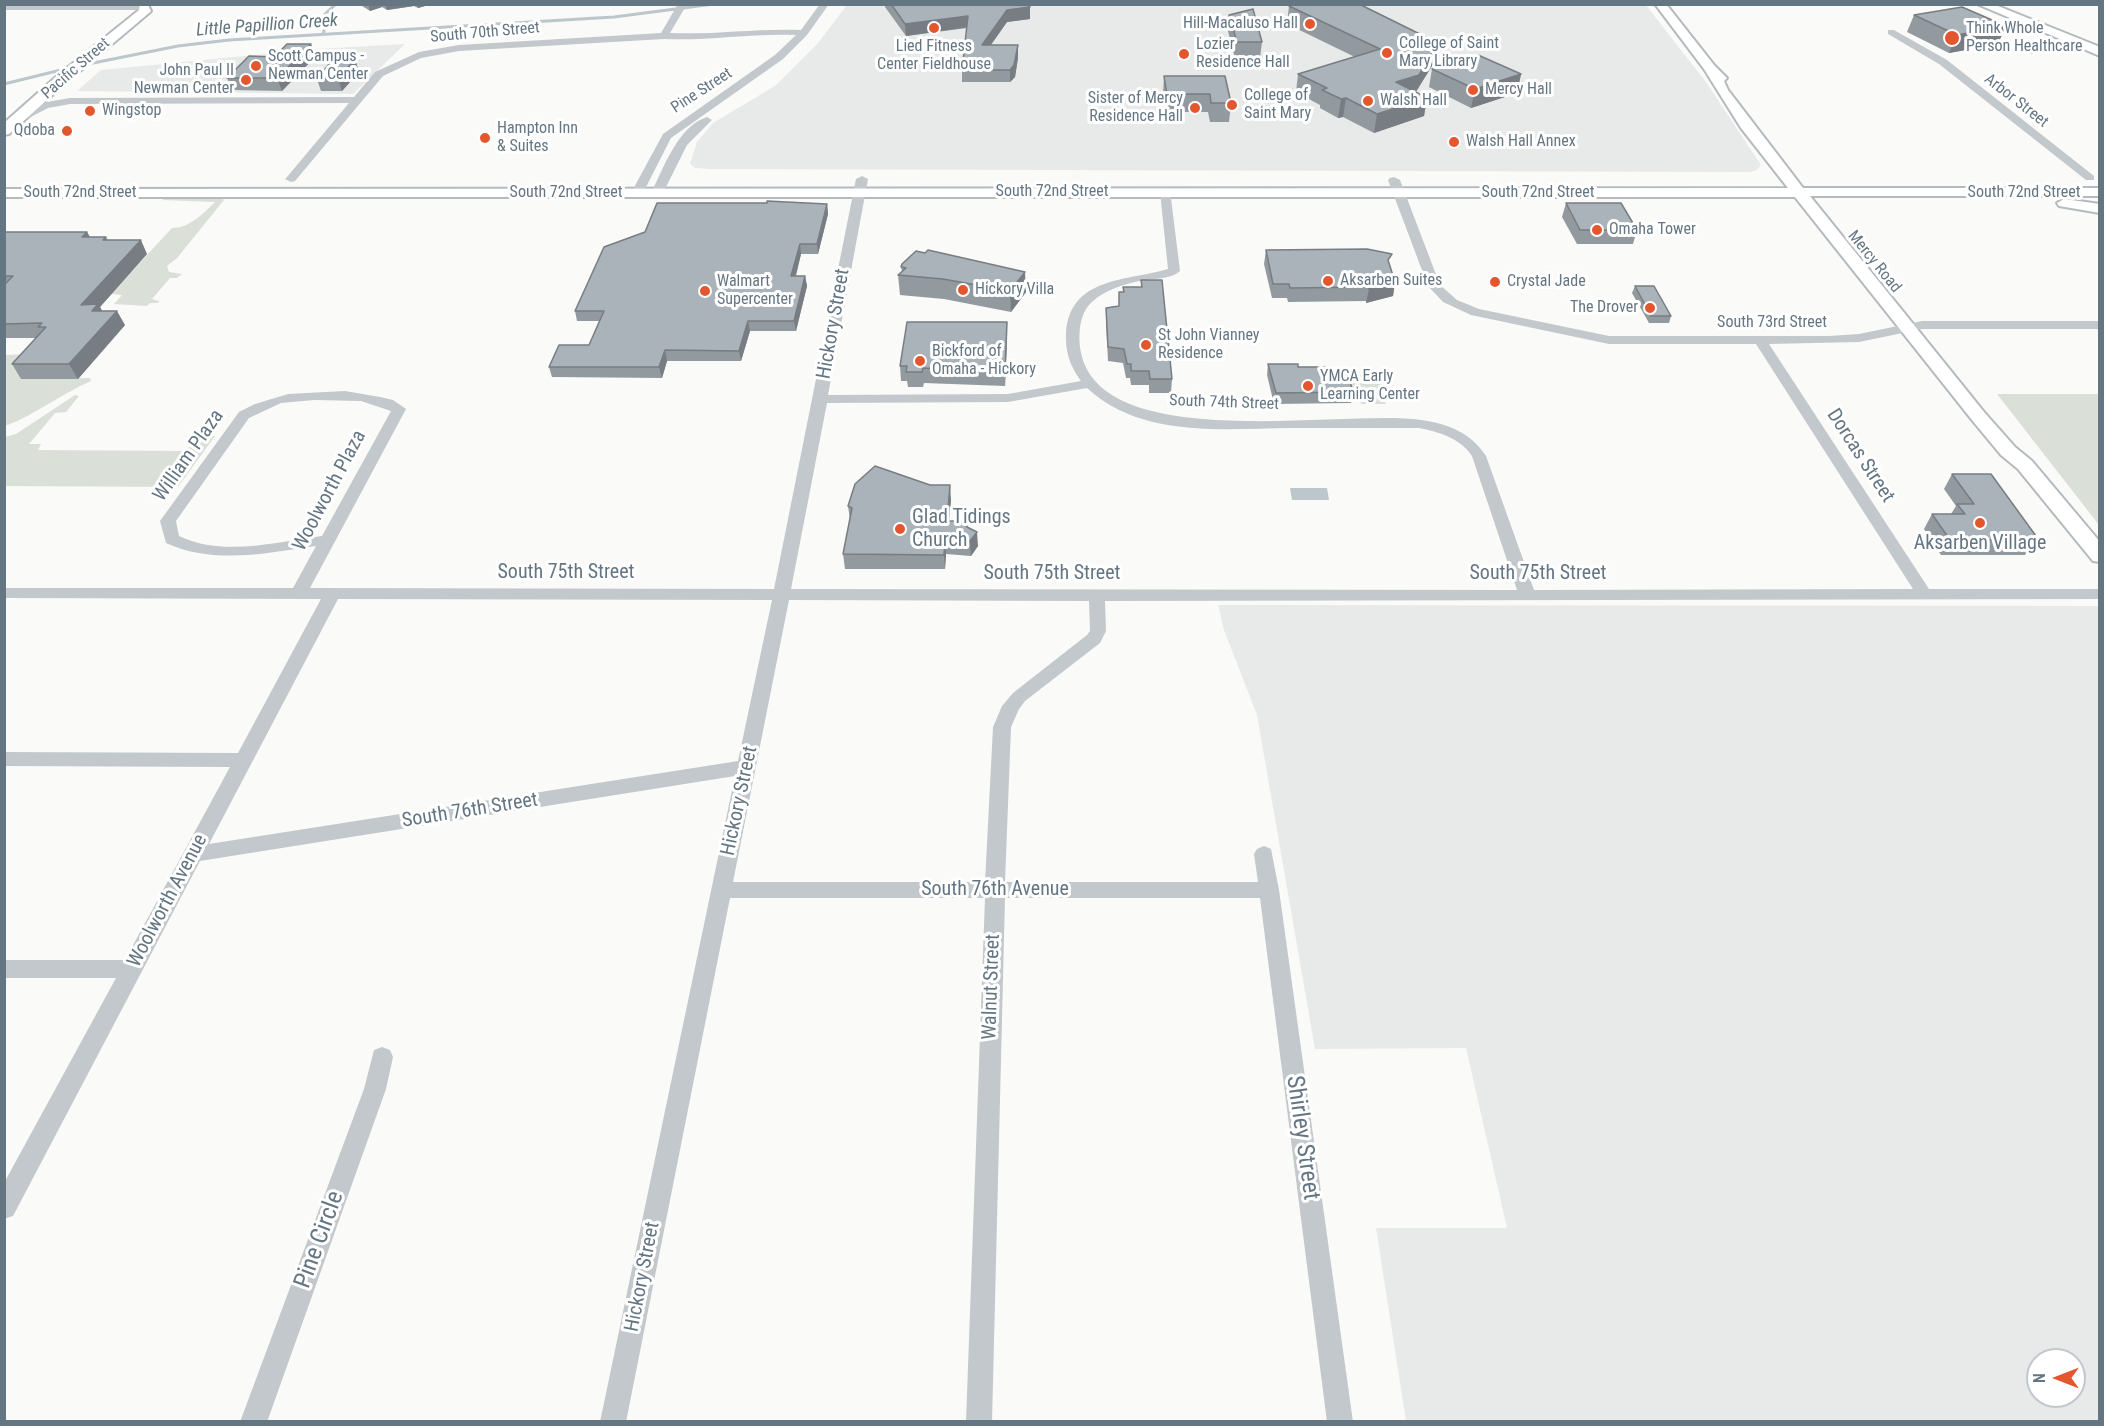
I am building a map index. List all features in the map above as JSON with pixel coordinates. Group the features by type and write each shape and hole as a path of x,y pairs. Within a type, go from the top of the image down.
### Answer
{"main road":[{"name":"Mercy Road","path":"1660,4 1710,68 1753,111"},
{"path":"1982,4 2091,42"},
{"path":"2000,4 2091,42"},
{"name":"Pacific Street","path":"4,113 132,11 145,6 145,11 62,79 4,131"},
{"name":"Mercy Road","path":"1710,68 1733,108 1789,179 1804,186 1915,326 1978,416 2008,451 2025,465 2100,556"},
{"name":"South 72nd Street","path":"4,178 665,178 861,186 1166,192 1789,179"},
{"name":"South 72nd Street","path":"4,193 657,193 861,186 1804,186 2095,178"},
{"name":"South 72nd Street","path":"1804,186 1819,193 2100,192"},
{"name":"Mercy Road","path":"1819,193 1842,222"},
{"path":"1901,193 2049,202 2100,209"},
{"name":"Mercy Road","path":"1907,303 1915,326"}],"street":[{"path":"663,36 683,4"},
{"name":"Pine Street","path":"788,65 804,33 825,5"},
{"path":"4,7 145,6"},
{"name":"South 70th Street","path":"291,179 379,74 388,68 438,51 663,36 692,37 767,30 804,33"},
{"name":"Arbor Street","path":"1891,32 1943,62 2095,178"},
{"name":"Pine Street","path":"637,193 662,143 673,130 758,74 804,33"},
{"path":"2031,51 2091,42"},
{"path":"62,79 54,90 57,94 133,99"},
{"path":"19,119 39,108 60,102 133,99 356,100"},
{"name":"Pine Street","path":"657,193 686,136 737,101"},
{"name":"Hickory Street","path":"613,1422 782,594 861,186"},
{"name":"South 73rd Street","path":"1396,186 1434,286 1449,301 1476,312 1597,339 1847,339 1915,326 2100,325"},
{"path":"1090,383 1083,376 1073,353 1073,327 1077,312 1091,297 1111,286 1174,271 1166,192"},
{"name":"Dorcas Street","path":"1760,340 1925,594"},
{"path":"821,399 1008,398 1040,394 1090,383"},
{"name":"South 74th Street","path":"1090,383 1124,406 1149,416 1173,421 1419,424 1436,427 1455,435 1468,442 1479,456 1527,594"},
{"name":"Woolworth Plaza","path":"244,415 263,404 287,398 354,397 388,402 399,409 299,593"},
{"name":"William Plaza","path":"244,415 168,521 172,539 189,548 218,550 269,548 327,540"},
{"name":"South 75th Street","path":"4,593 2100,594"},
{"name":"Woolworth Avenue","path":"4,1208 332,594"},
{"name":"Walnut Street","path":"979,1422 995,890 1005,719 1011,706 1019,697 1094,639 1098,631 1097,595"},
{"path":"4,759 243,760"},
{"name":"South 76th Street","path":"193,854 747,767"},
{"name":"Shirley Street","path":"1264,854 1340,1422"},
{"name":"South 76th Avenue","path":"721,890 1269,890"},
{"path":"4,969 132,969"},
{"name":"Pine Circle","path":"253,1422 375,1089 382,1057"}],"shaded area":[{"name":"College of Saint Mary","path":"1645,4 1706,82 1761,165 1757,170 1750,172 711,169 695,168 690,164 697,142 713,123 775,86 818,43 847,5"},
{"name":"Scott Campus - Newman Center","path":"405,44 353,94 77,91 101,70 316,49"},
{"path":"166,198 220,198 224,200 177,258 167,266 169,272 182,274 177,278 170,278 152,299 159,301 158,303 150,303 147,306 114,304 122,295 111,294 172,228 190,223 215,202 162,200 153,204"},
{"path":"26,354 22,379 90,378 91,381 5,426 5,355"},
{"path":"1344,375 1378,375 1386,404 1361,404 1358,394 1362,392 1348,388"},
{"path":"1997,394 2099,394 2099,525"},
{"path":"75,395 79,396 66,412 55,413 29,444 41,444 38,450 186,451 198,436 215,436 178,487 5,486 5,437 16,434"},
{"path":"1290,488 1327,488 1329,500 1292,500"},
{"path":"1218,605 2099,606 2099,1421 1406,1421 1376,1228 1507,1228 1466,1048 1315,1049 1257,715 1224,630"}],"building":[{"path":"891,4 1027,4 1030,7 1007,10 982,45 1018,45 1014,65 1010,70 962,70 968,16 905,24"},
{"path":"1359,4 1438,43 1419,75 1396,82 1427,98 1377,114 1346,98 1341,99 1322,90 1327,88 1298,74 1380,49 1289,6"},
{"path":"1962,7 2006,26 1957,35 1914,15"},
{"path":"1253,9 1262,42 1237,42 1229,15"},
{"path":"287,44 311,44 277,78 227,78 249,56 274,57"},
{"path":"1478,55 1521,74 1475,89 1432,69"},
{"path":"333,59 355,59 338,79 317,79"},
{"path":"1164,76 1225,76 1231,103 1211,103 1210,94 1167,94"},
{"name":"Walmart Supercenter","path":"767,201 827,204 817,244 800,244 791,276 805,276 794,321 748,321 739,351 665,350 659,367 549,367 559,345 589,345 604,311 575,311 604,247 645,232 657,203 767,203"},
{"path":"1566,203 1621,203 1637,230 1580,230"},
{"path":"4,232 87,232 82,237 106,237 103,240 141,240 81,305 98,304 92,311 117,311 69,364 12,364 46,327 38,327 42,323 4,324 4,285 13,276 4,276"},
{"name":"Aksarben Suites","path":"1367,249 1392,254 1388,260 1395,282 1369,289 1368,287 1290,288 1289,284 1273,284 1266,250"},
{"path":"928,250 1025,272 1010,291 943,279 898,275 906,268 901,267 902,264 916,251 925,253"},
{"name":"St John Vianney Residence","path":"1141,280 1162,280 1172,379 1150,379 1149,371 1131,371 1131,364 1127,364 1124,349 1108,347 1106,308 1119,306 1119,292 1124,292 1123,287 1142,287"},
{"path":"1635,286 1654,286 1671,316 1651,316"},
{"path":"907,322 1007,322 1005,372 923,368 922,372 906,372 907,366 900,366"},
{"path":"1268,364 1298,364 1298,367 1330,367 1331,371 1347,371 1353,392 1276,393"},
{"name":"Glad Tidings Church","path":"875,466 930,485 950,485 947,521 968,521 967,527 977,532 970,541 945,539 944,555 843,554 852,508 848,506 855,484"},
{"path":"1952,474 1991,474 2036,536 2031,536 2034,540 1950,540 1932,514 1965,514 1957,504 1974,504"}],"waterway":[{"path":"323,34 326,24 325,14 336,4"},
{"name":"Little Papillion Creek","path":"83,65 178,46 229,40 614,17 714,4"},
{"name":"Little Papillion Creek","path":"4,84 69,68"}],"place":[{"name":"Hill-Macaluso Hall","path":"1310,24"},
{"name":"Lied Fitness Center Fieldhouse","path":"934,28"},
{"name":"Think Whole Person Healthcare","path":"1952,38"},
{"name":"College of Saint Mary Library","path":"1387,53"},
{"name":"Lozier Residence Hall","path":"1184,54"},
{"name":"Scott Campus - Newman Center","path":"256,66"},
{"name":"John Paul II Newman Center","path":"246,80"},
{"name":"Mercy Hall","path":"1473,90"},
{"name":"Walsh Hall","path":"1368,101"},
{"name":"College of Saint Mary","path":"1232,105"},
{"name":"Sister of Mercy Residence Hall","path":"1195,108"},
{"name":"Wingstop","path":"90,111"},
{"name":"Qdoba","path":"67,131"},
{"name":"Hampton Inn & Suites","path":"485,138"},
{"name":"Walsh Hall Annex","path":"1454,142"},
{"name":"Omaha Tower","path":"1597,230"},
{"name":"Aksarben Suites","path":"1328,281"},
{"name":"Crystal Jade","path":"1495,282"},
{"name":"Hickory Villa","path":"963,290"},
{"name":"Walmart Supercenter","path":"705,291"},
{"name":"The Drover","path":"1650,308"},
{"name":"St John Vianney Residence","path":"1146,345"},
{"name":"Bickford of Omaha - Hickory","path":"920,361"},
{"name":"YMCA Early Learning Center","path":"1308,386"},
{"name":"Aksarben Village","path":"1980,523"},
{"name":"Glad Tidings Church","path":"900,529"}]}
